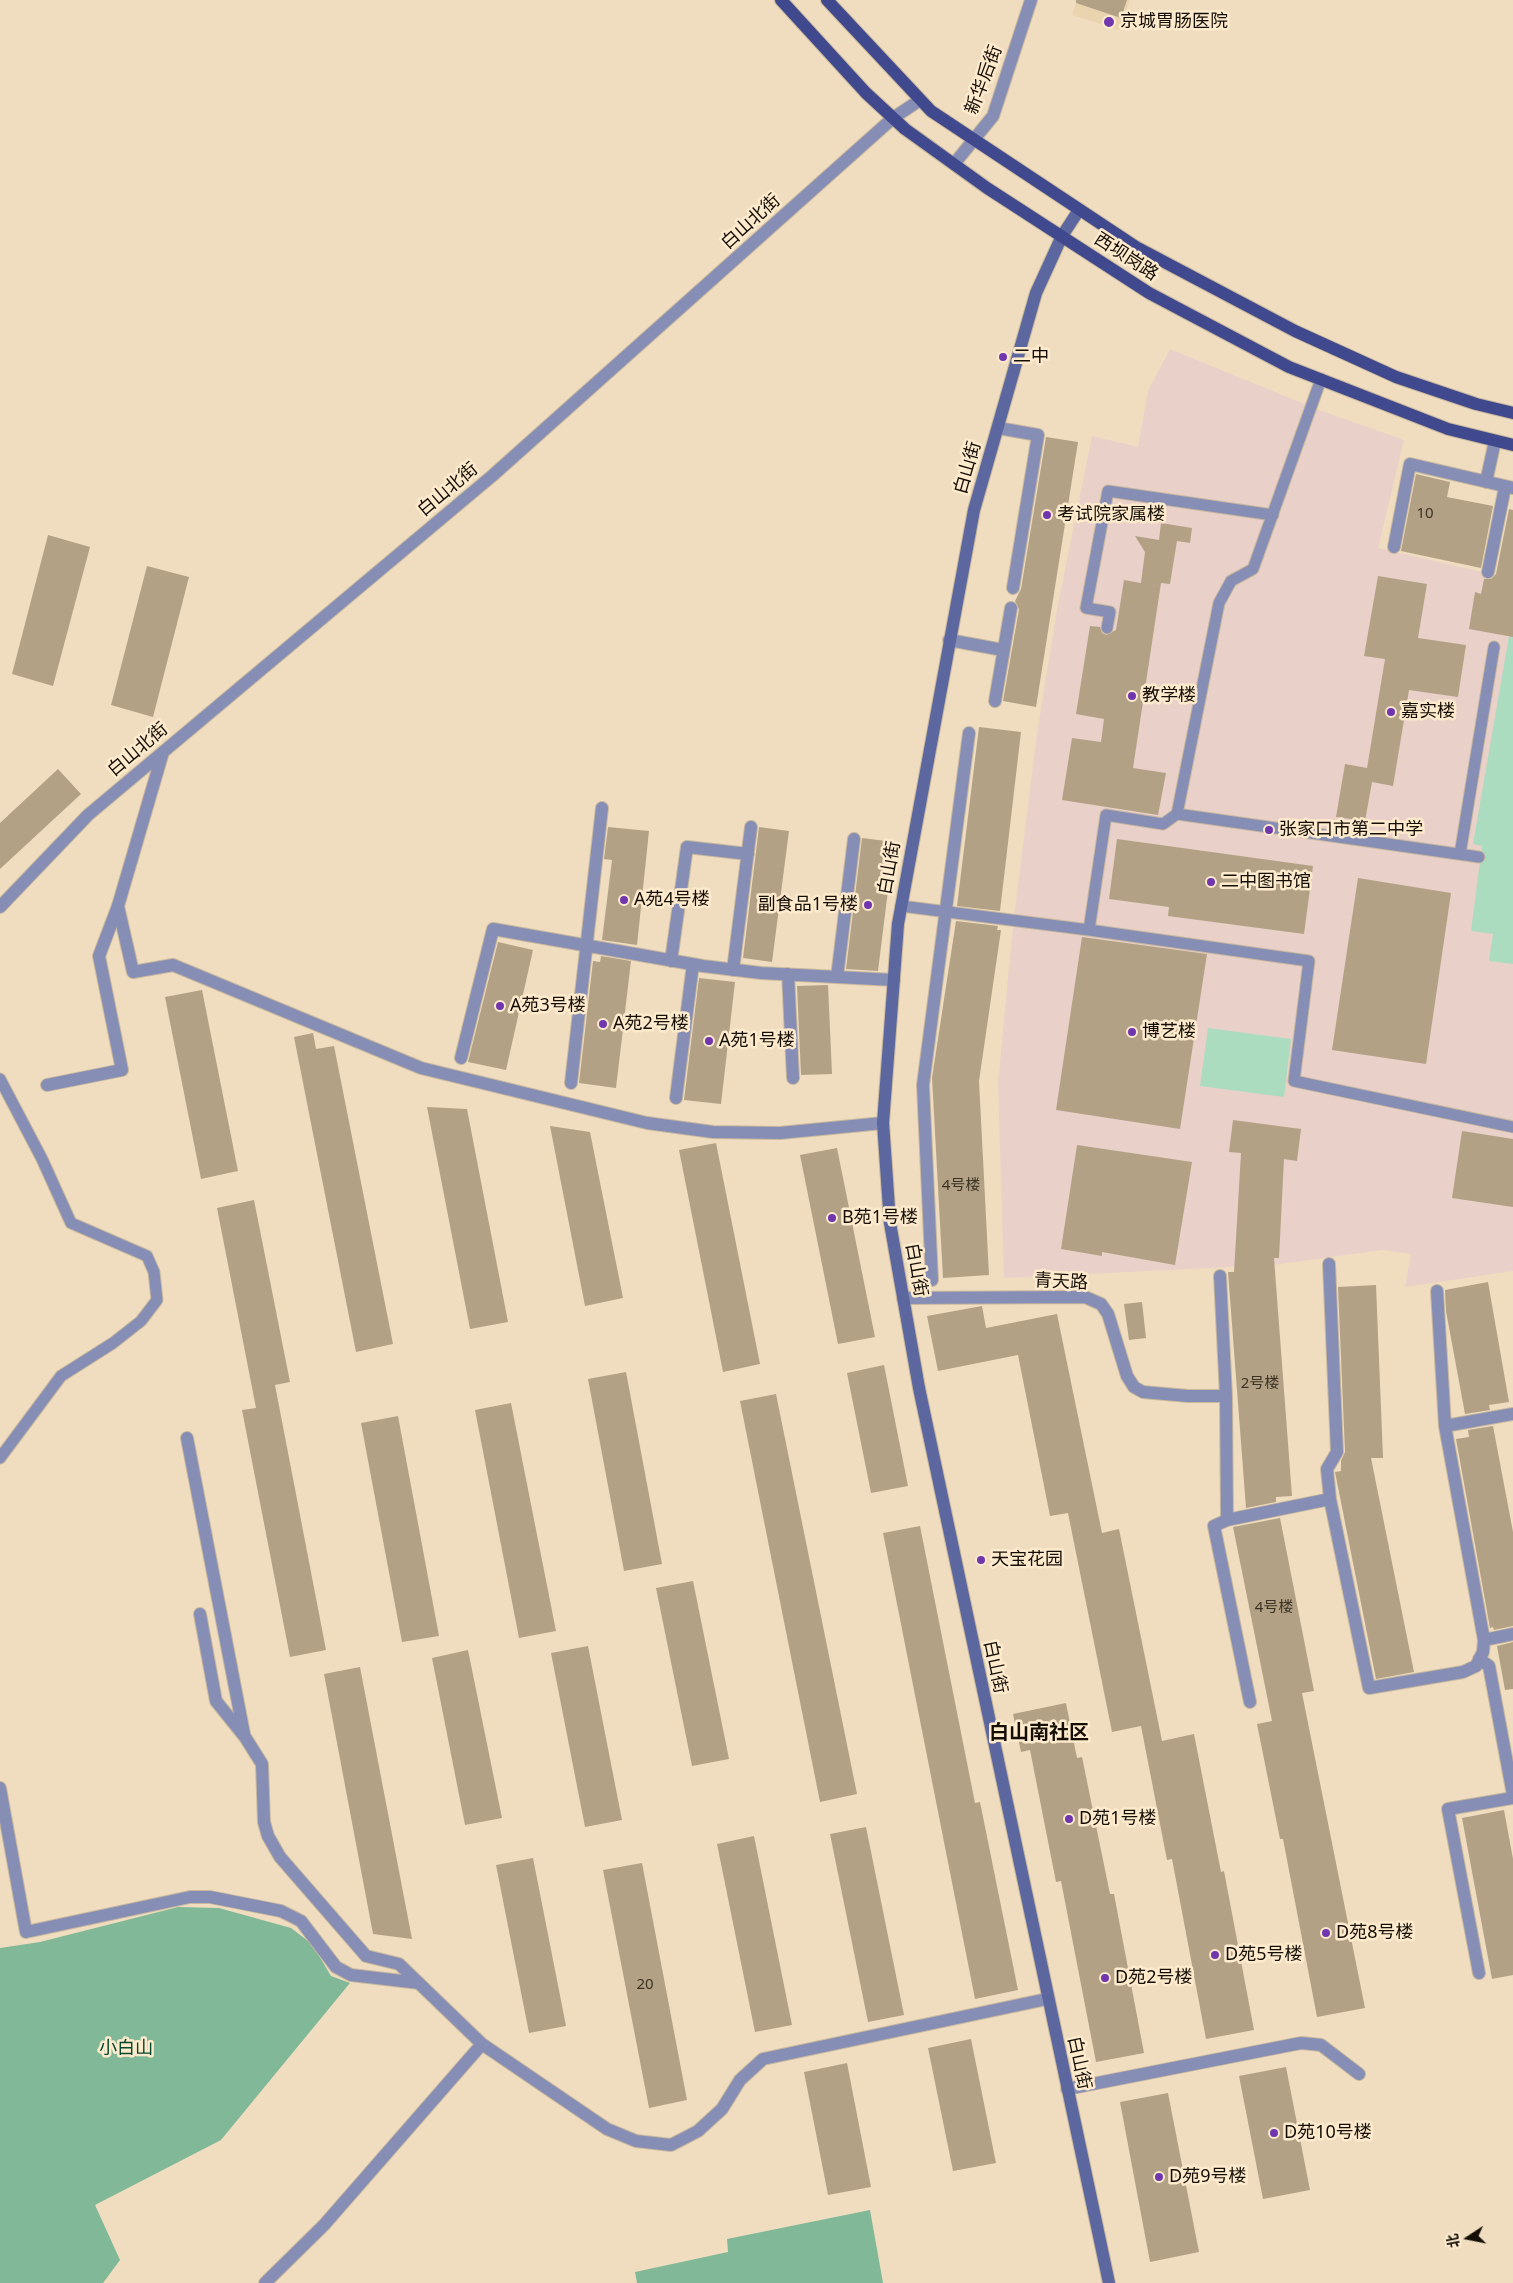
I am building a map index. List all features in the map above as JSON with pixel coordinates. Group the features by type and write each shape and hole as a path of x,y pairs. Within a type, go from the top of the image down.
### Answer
{"main road":[{"name":"西坝岗路","path":"781,0 866,93 893,118 954,164 1149,293 1289,367 1448,429 1513,445"},
{"name":"西坝岗路","path":"827,0 931,111 1136,247 1296,331 1396,378 1476,404 1513,413"},
{"name":"白山街","path":"1079,210 1062,236 1036,293 974,510 901,906 883,1123 890,1223 923,1408 1047,1999 1109,2283"}],"street":[{"name":"新华后街","path":"954,164 992,116 1032,0"},
{"name":"白山北街","path":"0,907 88,815 492,476 893,118 920,100"},
{"path":"998,428 1038,435 1013,588"},
{"path":"1486,482 1495,441"},
{"path":"1394,547 1410,464 1509,488 1488,572"},
{"path":"994,700 1011,608"},
{"path":"950,640 1003,650"},
{"path":"932,1280 923,1085 944,912 969,733"},
{"path":"47,1085 122,1070 98,956 118,906 163,752"},
{"path":"571,1083 602,808"},
{"path":"733,970 751,827"},
{"path":"837,977 854,839"},
{"path":"671,961 687,847 748,854"},
{"path":"118,906 133,972 173,965 421,1068 647,1123 714,1132 780,1133 883,1123"},
{"path":"461,1058 493,930 733,970 894,980"},
{"path":"676,1098 693,964"},
{"path":"788,974 793,1078"},
{"path":"1330,1264 1337,1452 1327,1469 1330,1500 1369,1688 1463,1672 1476,1666 1484,1640 1445,1426 1437,1291"},
{"path":"1220,1276 1226,1396 1227,1520"},
{"name":"青天路","path":"903,1298 1085,1297 1101,1304 1108,1314 1127,1376 1134,1387 1143,1392 1188,1396 1226,1396"},
{"path":"1445,1426 1513,1414"},
{"path":"187,1438 245,1737"},
{"path":"1250,1702 1214,1526 1227,1520 1330,1500"},
{"path":"200,1614 216,1701 245,1737 262,1764 264,1822 268,1836 280,1857 366,1956 399,1964 482,2044 607,2129 636,2141 672,2145 698,2131 722,2110 740,2080 763,2059 1047,1999"},
{"path":"1484,1640 1513,1634"},
{"path":"1479,1659 1489,1666 1513,1796 1448,1809 1479,1973"},
{"path":"0,1788 26,1932 190,1897 210,1897 281,1911 301,1921 336,1967 351,1975 419,1983"},
{"path":"1067,2089 1301,2043 1321,2045 1359,2074"},
{"path":"265,2283 324,2225 482,2044"}],"lane":[{"path":"1089,930 1106,815 1163,824 1177,814 1219,603 1230,581 1253,569 1322,379"},
{"path":"1107,628 1110,612 1086,608 1108,490 1273,515"},
{"path":"1460,854 1494,647"},
{"path":"1177,814 1479,857"},
{"path":"901,906 1309,961 1294,1081 1513,1127"},
{"path":"0,1079 42,1159 72,1223 146,1256 154,1272 157,1300 141,1320 113,1343 61,1376 0,1458"}],"shaded area":[{"name":"京城胃肠医院","path":"1077,0 1130,0 1120,30 1072,15"},
{"name":"张家口市第二中学","path":"1170,349 1319,410 1404,440 1378,548 1513,579 1513,1271 1405,1287 1411,1254 1382,1250 1273,1265 1004,1278 998,1083 1013,926 1037,734 1057,610 1092,436 1138,447 1148,391"}],"green space":[{"path":"1509,636 1513,637 1513,964 1489,961 1493,934 1471,931 1482,846 1473,844"},
{"path":"1208,1028 1291,1039 1284,1097 1200,1086"},
{"name":"小白山","path":"178,1907 219,1908 291,1928 312,1944 331,1976 350,1983 221,2140 95,2205 120,2260 103,2283 0,2283 0,1948 40,1942"},
{"path":"870,2210 883,2283 637,2283 635,2272 728,2252 727,2239"}],"building":[{"path":"1076,0 1127,0 1121,18 1076,3"},
{"path":"1046,437 1078,442 1036,707 1003,701 1019,609 1015,601 1021,589"},
{"path":"1416,474 1450,482 1447,497 1493,506 1481,568 1401,551"},
{"path":"1509,509 1513,510 1513,637 1469,629 1475,592 1481,594 1484,579 1491,579 1496,574"},
{"path":"1161,523 1192,528 1190,543 1177,541 1170,584 1161,583 1133,768 1166,773 1158,815 1062,800 1072,738 1101,742 1104,719 1076,714 1090,626 1100,627 1102,633 1106,635 1116,630 1124,580 1141,583 1145,552 1135,536 1159,540"},
{"path":"48,535 90,547 53,686 12,674"},
{"path":"147,566 189,577 153,717 111,705"},
{"name":"嘉实楼","path":"1378,576 1427,584 1418,638 1466,645 1458,697 1409,690 1393,786 1372,782 1365,821 1336,817 1345,764 1367,768 1385,659 1364,656"},
{"path":"979,727 1021,732 1000,911 957,906"},
{"path":"58,769 81,794 0,869 0,823"},
{"name":"A苑4号楼","path":"608,827 649,831 637,945 602,940 612,860 604,859"},
{"path":"759,827 789,831 772,962 743,958"},
{"name":"副食品1号楼","path":"862,838 894,842 878,971 846,969"},
{"name":"二中图书馆","path":"1117,839 1313,866 1304,934 1168,916 1169,907 1109,899"},
{"path":"1358,878 1451,893 1426,1064 1332,1050"},
{"path":"956,921 998,926 997,930 1001,930 979,1081 989,1275 943,1278 932,1078"},
{"name":"博艺楼","path":"1082,937 1207,954 1180,1129 1056,1110"},
{"name":"A苑3号楼","path":"498,942 533,950 506,1070 468,1062"},
{"name":"A苑2号楼","path":"601,956 631,961 616,1088 579,1083 593,961 600,962"},
{"name":"A苑1号楼","path":"699,978 735,982 721,1104 684,1100"},
{"path":"828,985 832,1074 801,1075 797,986"},
{"path":"202,990 238,1171 201,1179 165,997"},
{"path":"313,1033 316,1049 334,1046 393,1344 356,1352 294,1037"},
{"path":"427,1107 467,1109 508,1322 470,1329"},
{"path":"1233,1120 1301,1129 1297,1161 1284,1159 1279,1258 1274,1258 1292,1496 1276,1497 1276,1502 1246,1508 1228,1272 1234,1272 1241,1153 1229,1152"},
{"path":"550,1126 590,1132 623,1298 585,1306"},
{"path":"1462,1131 1513,1139 1513,1207 1452,1198"},
{"path":"716,1143 760,1364 723,1372 679,1150"},
{"path":"1077,1145 1192,1162 1175,1265 1102,1252 1102,1256 1061,1249"},
{"name":"B苑1号楼","path":"837,1148 875,1337 838,1344 800,1155"},
{"path":"254,1200 290,1382 275,1385 326,1650 290,1657 242,1410 256,1408 217,1208"},
{"path":"1488,1282 1509,1402 1489,1405 1490,1410 1465,1414 1446,1311 1445,1290"},
{"path":"1376,1285 1383,1458 1371,1458 1414,1672 1376,1679 1335,1472 1341,1471 1341,1461 1345,1452 1338,1287"},
{"path":"1142,1302 1146,1338 1129,1340 1124,1304"},
{"path":"982,1306 986,1328 1057,1314 1102,1533 1119,1529 1162,1741 1194,1734 1221,1872 1224,1871 1254,2030 1206,2039 1172,1859 1167,1860 1141,1726 1112,1732 1068,1513 1050,1516 1018,1355 938,1371 927,1316"},
{"path":"884,1365 908,1486 871,1493 847,1373"},
{"path":"626,1372 662,1564 624,1571 588,1379"},
{"path":"776,1394 857,1794 820,1802 740,1401"},
{"path":"511,1403 556,1631 519,1638 475,1410"},
{"path":"398,1416 439,1636 402,1642 361,1423"},
{"path":"1493,1426 1513,1532 1513,1626 1494,1630 1493,1627 1490,1628 1456,1439 1469,1437 1468,1430"},
{"path":"1280,1518 1314,1691 1302,1693 1365,2008 1317,2017 1283,1839 1280,1839 1257,1724 1272,1721 1233,1527"},
{"path":"920,1526 975,1803 980,1802 1018,1990 975,1999 883,1533"},
{"path":"693,1581 729,1759 692,1766 656,1588"},
{"path":"1513,1642 1513,1689 1505,1690 1497,1646"},
{"path":"588,1646 622,1820 585,1827 551,1653"},
{"path":"468,1650 502,1818 465,1825 432,1658"},
{"path":"360,1667 412,1939 373,1934 324,1674"},
{"path":"1066,1703 1077,1758 1082,1757 1110,1894 1114,1894 1144,2053 1096,2062 1061,1881 1056,1882 1030,1750 1021,1752 1013,1714"},
{"path":"1504,1810 1513,1859 1513,1975 1492,1979 1462,1818"},
{"path":"866,1827 904,2015 868,2022 830,1834"},
{"path":"754,1836 792,2025 755,2032 717,1844"},
{"path":"533,1858 566,2026 529,2033 496,1865"},
{"path":"642,1863 687,2100 649,2108 603,1870"},
{"path":"971,2039 996,2163 953,2171 928,2048"},
{"path":"847,2063 871,2187 828,2195 804,2072"},
{"name":"D苑10号楼","path":"1286,2067 1310,2190 1263,2199 1239,2076"},
{"name":"D苑9号楼","path":"1168,2093 1199,2252 1150,2262 1120,2102"}],"place":[{"name":"京城胃肠医院","path":"1109,22"},
{"name":"二中","path":"1003,357"},
{"name":"考试院家属楼","path":"1047,515"},
{"name":"教学楼","path":"1132,696"},
{"name":"嘉实楼","path":"1391,712"},
{"name":"张家口市第二中学","path":"1269,830"},
{"name":"二中图书馆","path":"1211,882"},
{"name":"A苑4号楼","path":"624,900"},
{"name":"副食品1号楼","path":"868,905"},
{"name":"A苑3号楼","path":"500,1006"},
{"name":"A苑2号楼","path":"603,1024"},
{"name":"博艺楼","path":"1132,1032"},
{"name":"A苑1号楼","path":"709,1041"},
{"name":"B苑1号楼","path":"832,1218"},
{"name":"天宝花园","path":"981,1560"},
{"name":"D苑1号楼","path":"1069,1819"},
{"name":"D苑8号楼","path":"1326,1933"},
{"name":"D苑5号楼","path":"1215,1955"},
{"name":"D苑2号楼","path":"1105,1978"},
{"name":"D苑10号楼","path":"1274,2133"},
{"name":"D苑9号楼","path":"1159,2177"}],"district":[{"name":"白山南社区","path":"1039,1733"}]}
